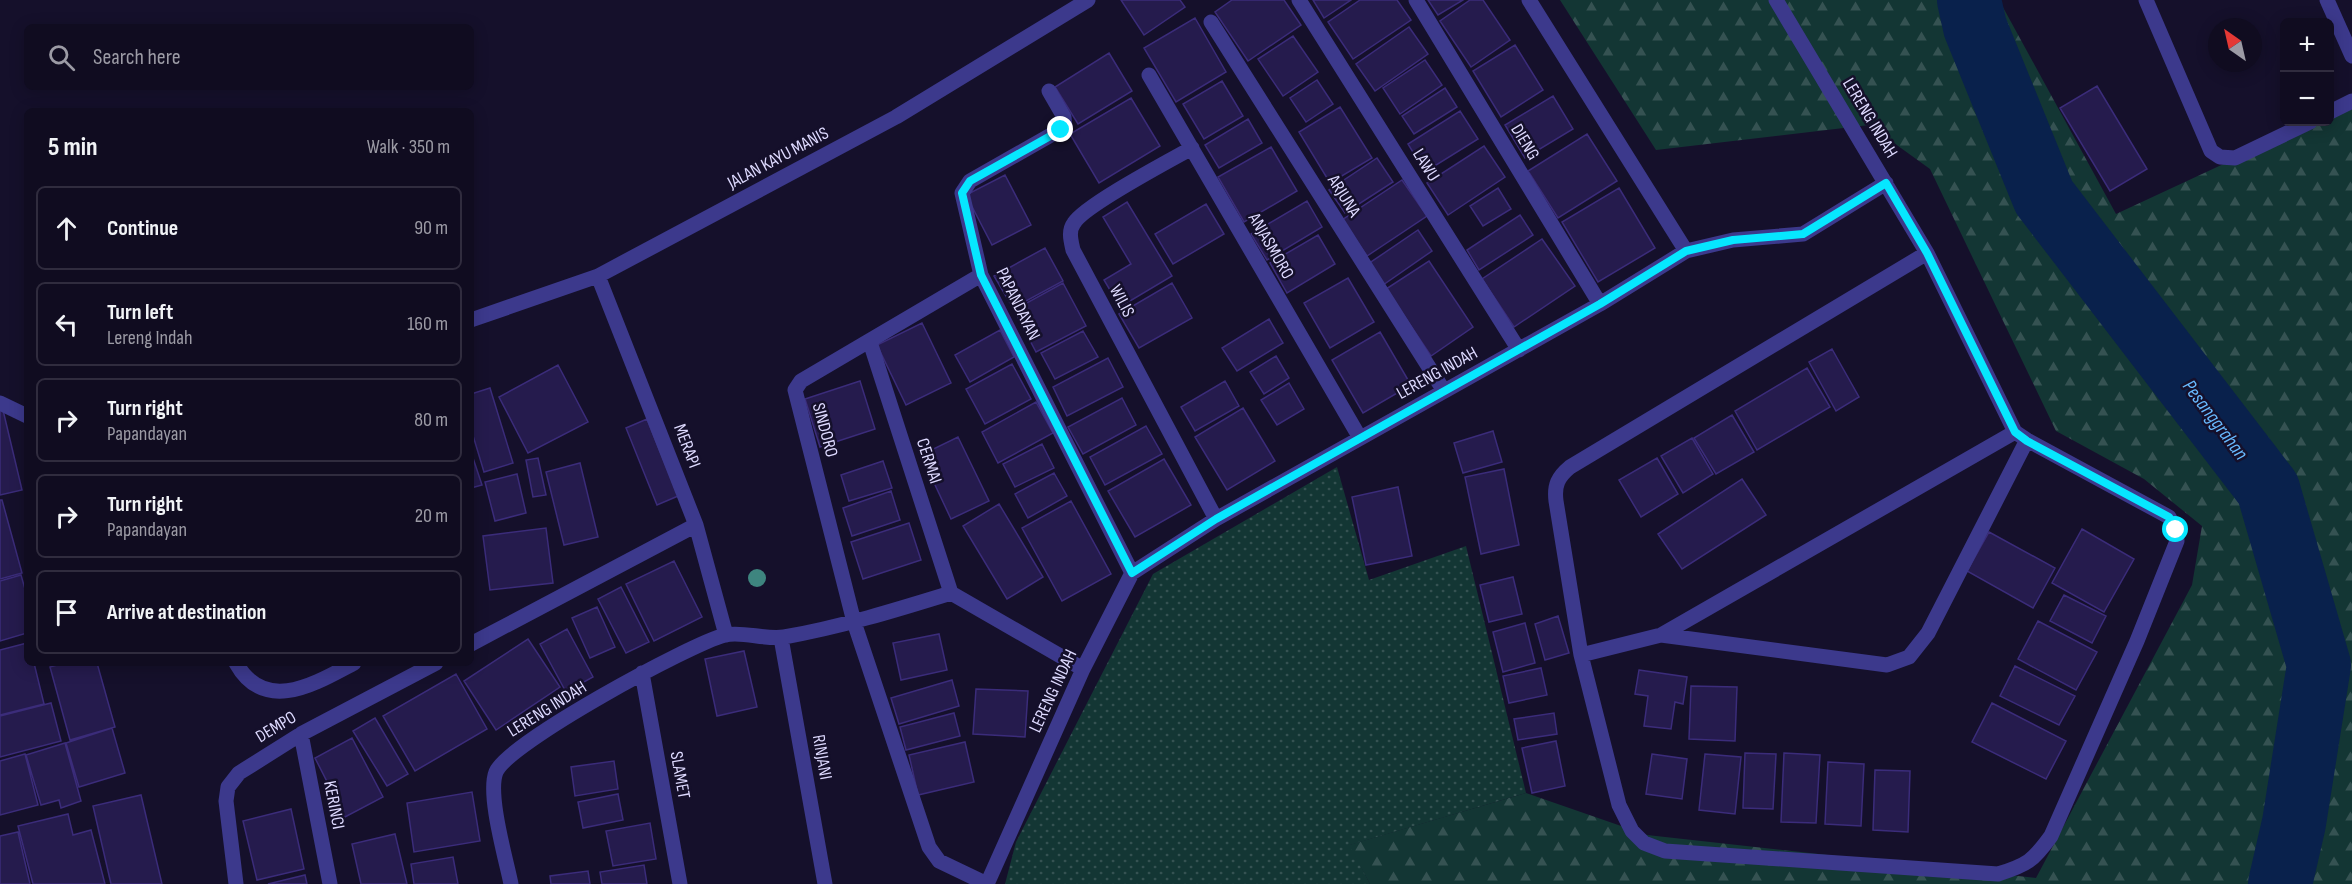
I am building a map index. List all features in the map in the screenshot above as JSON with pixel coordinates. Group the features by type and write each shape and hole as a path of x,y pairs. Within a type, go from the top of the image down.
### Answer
{"street":[{"name":"JALAN KAYU MANIS","path":"474,319 598,276 896,117 1088,0"},
{"name":"LAWU","path":"1299,0 1519,350"},
{"name":"DIENG","path":"1416,0 1600,304"},
{"path":"1529,0 1686,251"},
{"name":"LERENG INDAH","path":"987,884 1083,669 1132,573 1216,519 1600,304 1686,251 1733,240 1803,234 1886,183 1776,0"},
{"path":"2146,0 2211,151 2220,158 2235,158 2302,126"},
{"path":"2327,0 2352,56"},
{"name":"ARJUNA","path":"1211,22 1444,391"},
{"name":"ANJASMORO","path":"1149,75 1360,438"},
{"name":"PAPANDAYAN","path":"1049,91 1064,117 1065,127 970,181 962,193 981,275 1132,573"},
{"path":"2334,110 2352,101"},
{"name":"WILIS","path":"1192,148 1091,208 1073,223 1071,240 1073,250 1216,519"},
{"path":"1886,183 1927,253 2021,436 2169,517 2178,535 2137,641 2051,836 2036,857 2020,868 1998,874 1665,851 1644,843 1632,831 1619,806 1581,655 1554,490 1562,474 1591,454 1927,253"},
{"name":"SINDORO","path":"854,622 795,390 801,381 981,275"},
{"name":"MERAPI","path":"598,276 696,525 726,635"},
{"name":"CERMAI","path":"870,342 951,593"},
{"path":"0,403 24,415"},
{"path":"1661,634 1887,665 1909,657 1928,633 2021,436"},
{"path":"1581,655 1661,634 2021,436"},
{"path":"474,642 696,525"},
{"path":"726,635 781,638 854,622 951,593 1083,669"},
{"path":"854,622 933,854 939,861 987,884"},
{"name":"LERENG INDAH","path":"511,884 495,805 494,785 497,771 506,759 525,744 642,673 726,635"},
{"name":"RINJANI","path":"781,638 825,884"},
{"path":"239,666 256,685 278,693 308,687 348,666"},
{"name":"DEMPO","path":"236,884 226,801 228,788 239,772 300,734 430,666"},
{"name":"SLAMET","path":"642,673 680,884"},
{"name":"KERINCI","path":"300,734 330,884"}],"green space":[{"path":"1560,0 1999,0 2116,214 2305,126 2334,126 2334,112 2352,104 2352,884 1370,884 1349,845 1526,793 1647,835 2036,878 2192,585 2202,526 2144,479 2056,431 1930,169 1869,125 1656,150"},
{"path":"1337,467 1369,580 1466,546 1526,793 1350,845 1370,884 1005,884 1016,842 1153,574"}],"building":[{"path":"1121,0 1180,0 1185,7 1144,35"},
{"path":"1232,0 1284,0 1301,25 1248,61 1215,12"},
{"path":"1313,0 1351,0 1324,18"},
{"path":"1360,0 1397,0 1411,20 1353,59 1328,22"},
{"path":"1428,0 1463,0 1438,15"},
{"path":"1470,0 1483,0 1510,40 1471,67 1440,21"},
{"path":"1195,18 1226,72 1176,102 1144,48"},
{"path":"1409,27 1428,54 1375,91 1356,64"},
{"path":"1293,36 1318,72 1283,96 1258,59"},
{"path":"1515,45 1543,90 1501,117 1473,71"},
{"path":"1109,53 1132,91 1078,124 1055,87"},
{"path":"1425,60 1442,85 1400,114 1383,88"},
{"path":"1317,80 1333,104 1306,122 1290,98"},
{"path":"1222,81 1243,116 1204,139 1183,104"},
{"path":"2097,86 2147,169 2110,191 2060,108"},
{"path":"1445,88 1457,107 1414,134 1402,116"},
{"path":"1553,96 1573,129 1525,158 1505,125"},
{"path":"1131,98 1160,146 1099,183 1070,134"},
{"path":"1340,107 1372,158 1330,183 1299,132"},
{"path":"1460,111 1478,139 1425,172 1408,144"},
{"path":"1248,119 1262,143 1219,168 1205,145"},
{"path":"1587,134 1617,181 1558,218 1528,171"},
{"path":"1484,146 1505,177 1448,215 1427,183"},
{"path":"1271,147 1297,191 1244,222 1218,177"},
{"path":"1377,158 1393,182 1345,213 1329,190"},
{"path":"1005,175 1031,225 992,245 966,195"},
{"path":"1402,180 1427,216 1367,256 1342,220"},
{"path":"1498,188 1511,209 1483,226 1470,206"},
{"path":"1619,188 1655,248 1598,282 1562,222"},
{"path":"1307,201 1322,227 1267,260 1251,234"},
{"path":"1127,202 1172,276 1120,307 1104,280 1131,264 1103,217"},
{"path":"1206,204 1224,234 1173,264 1155,234"},
{"path":"1520,215 1533,235 1479,270 1467,250"},
{"path":"1418,230 1432,251 1383,285 1368,264"},
{"path":"1318,235 1335,264 1287,293 1270,263"},
{"path":"1542,239 1575,286 1514,327 1482,279"},
{"path":"1045,248 1063,281 1013,308 994,276"},
{"path":"1429,261 1473,327 1431,356 1386,289"},
{"path":"1348,278 1374,322 1330,348 1304,303"},
{"path":"1063,283 1086,326 1036,352 1014,310"},
{"path":"1172,283 1192,318 1139,348 1119,314"},
{"path":"1269,319 1283,343 1237,371 1222,348"},
{"path":"922,323 951,383 906,405 877,345"},
{"path":"1000,330 1014,357 970,382 955,355"},
{"path":"1083,331 1098,357 1055,379 1041,353"},
{"path":"1380,332 1411,385 1363,413 1332,360"},
{"path":"1832,349 1859,397 1836,411 1809,362"},
{"path":"1276,356 1289,378 1264,394 1250,372"},
{"path":"1108,358 1123,387 1067,416 1053,387"},
{"path":"1012,364 1031,399 985,424 966,389"},
{"path":"558,365 588,422 528,453 499,397"},
{"path":"1807,368 1830,407 1757,450 1735,411"},
{"path":"860,381 875,429 820,447 805,399"},
{"path":"1225,381 1239,406 1195,431 1181,407"},
{"path":"1289,383 1304,409 1277,425 1261,400"},
{"path":"490,388 513,463 484,472 474,439 474,393"},
{"path":"1122,398 1136,425 1083,454 1068,427"},
{"path":"1036,402 1053,433 998,463 982,432"},
{"path":"1243,408 1275,461 1227,490 1195,437"},
{"path":"0,410 3,410 22,490 0,495"},
{"path":"1732,415 1754,452 1716,474 1694,438"},
{"path":"647,419 678,496 657,505 626,428"},
{"path":"1146,426 1162,454 1105,485 1090,457"},
{"path":"1493,431 1502,462 1463,473 1454,443"},
{"path":"958,437 989,501 951,519 921,455"},
{"path":"1692,438 1713,474 1683,493 1661,456"},
{"path":"1042,444 1054,468 1015,487 1003,464"},
{"path":"538,458 546,495 533,497 526,460"},
{"path":"1657,458 1678,494 1641,517 1619,480"},
{"path":"1164,459 1191,505 1135,537 1108,491"},
{"path":"474,461 482,485 474,487"},
{"path":"883,461 892,488 849,501 841,475"},
{"path":"580,463 598,537 564,545 546,472"},
{"path":"1504,469 1519,545 1481,554 1465,477"},
{"path":"1054,473 1067,496 1028,518 1015,494"},
{"path":"517,474 526,513 495,521 485,482"},
{"path":"1742,479 1766,515 1682,569 1658,534"},
{"path":"1398,487 1412,556 1366,565 1352,497"},
{"path":"891,491 900,520 852,536 843,508"},
{"path":"0,500 2,500 22,573 0,579"},
{"path":"1071,501 1111,574 1062,601 1022,528"},
{"path":"999,504 1043,577 1007,599 963,526"},
{"path":"909,523 921,560 863,579 851,542"},
{"path":"546,528 553,583 490,590 483,536"},
{"path":"2082,529 2134,559 2104,612 2052,583"},
{"path":"1989,532 2055,568 2033,608 1967,571"},
{"path":"674,561 702,617 654,641 626,584"},
{"path":"21,575 24,586 24,634 0,641 0,581"},
{"path":"1513,577 1522,614 1489,622 1480,585"},
{"path":"621,587 649,642 626,653 598,599"},
{"path":"2064,595 2106,616 2092,643 2050,621"},
{"path":"597,607 615,647 590,658 572,618"},
{"path":"1558,616 1569,653 1545,660 1535,624"},
{"path":"2038,621 2097,652 2076,690 2018,659"},
{"path":"1525,623 1535,663 1503,672 1493,632"},
{"path":"567,629 593,677 566,692 540,644"},
{"path":"939,634 947,670 901,680 893,643"},
{"path":"528,639 560,687 496,730 464,681"},
{"path":"24,644 24,666 35,666 44,704 0,715 0,650"},
{"path":"744,651 757,707 717,716 705,659"},
{"path":"98,666 115,727 70,740 50,667"},
{"path":"2015,666 2075,696 2059,725 2000,696"},
{"path":"1541,668 1547,695 1509,703 1503,676"},
{"path":"1639,670 1687,677 1683,704 1675,702 1671,729 1644,726 1648,696 1635,694"},
{"path":"456,674 487,729 415,771 383,716"},
{"path":"952,680 959,706 899,724 891,698"},
{"path":"1691,686 1737,687 1735,741 1689,739"},
{"path":"976,689 1028,691 1025,737 973,734"},
{"path":"51,703 61,741 0,757 0,716"},
{"path":"1992,703 2066,741 2046,779 1972,742"},
{"path":"954,713 960,736 906,750 900,727"},
{"path":"1554,713 1557,734 1518,740 1514,719"},
{"path":"375,718 408,774 387,786 353,731"},
{"path":"112,728 125,773 79,787 66,743"},
{"path":"352,738 383,797 345,817 315,758"},
{"path":"1556,741 1565,786 1532,793 1522,748"},
{"path":"965,742 974,782 918,795 909,755"},
{"path":"65,743 81,801 61,808 59,800 41,805 26,755"},
{"path":"1745,753 1776,754 1773,809 1743,808"},
{"path":"1784,753 1820,755 1816,823 1781,822"},
{"path":"25,754 38,805 0,815 0,761"},
{"path":"1652,754 1687,759 1682,799 1646,794"},
{"path":"1705,754 1741,757 1735,814 1699,810"},
{"path":"614,761 618,789 575,796 571,767"},
{"path":"1828,762 1864,764 1861,826 1825,824"},
{"path":"1875,770 1910,771 1908,832 1873,830"},
{"path":"472,792 480,841 414,852 407,803"},
{"path":"618,794 623,820 583,828 578,802"},
{"path":"141,795 162,884 111,884 93,806"},
{"path":"291,809 304,869 257,880 243,821"},
{"path":"68,814 73,835 91,830 105,884 33,884 18,826"},
{"path":"650,823 656,859 613,866 606,831"},
{"path":"18,832 30,884 0,884 0,836"},
{"path":"395,834 407,884 361,884 352,844"},
{"path":"453,857 458,884 414,884 411,864"},
{"path":"644,865 647,884 602,884 600,872"},
{"path":"588,871 590,884 551,884 550,876"},
{"path":"305,875 307,884 268,884"}],"waterway":[{"name":"Pesanggrahan","path":"1969,0 1975,27 2044,197 2268,489 2319,665 2294,823 2280,884"}],"route":[{"path":"1061,130 970,181 962,193 981,275 1132,573 1216,519 1600,304 1686,251 1733,240 1803,234 1886,183 1927,253 2015,432 2027,441 2169,517 2176,530"}]}
